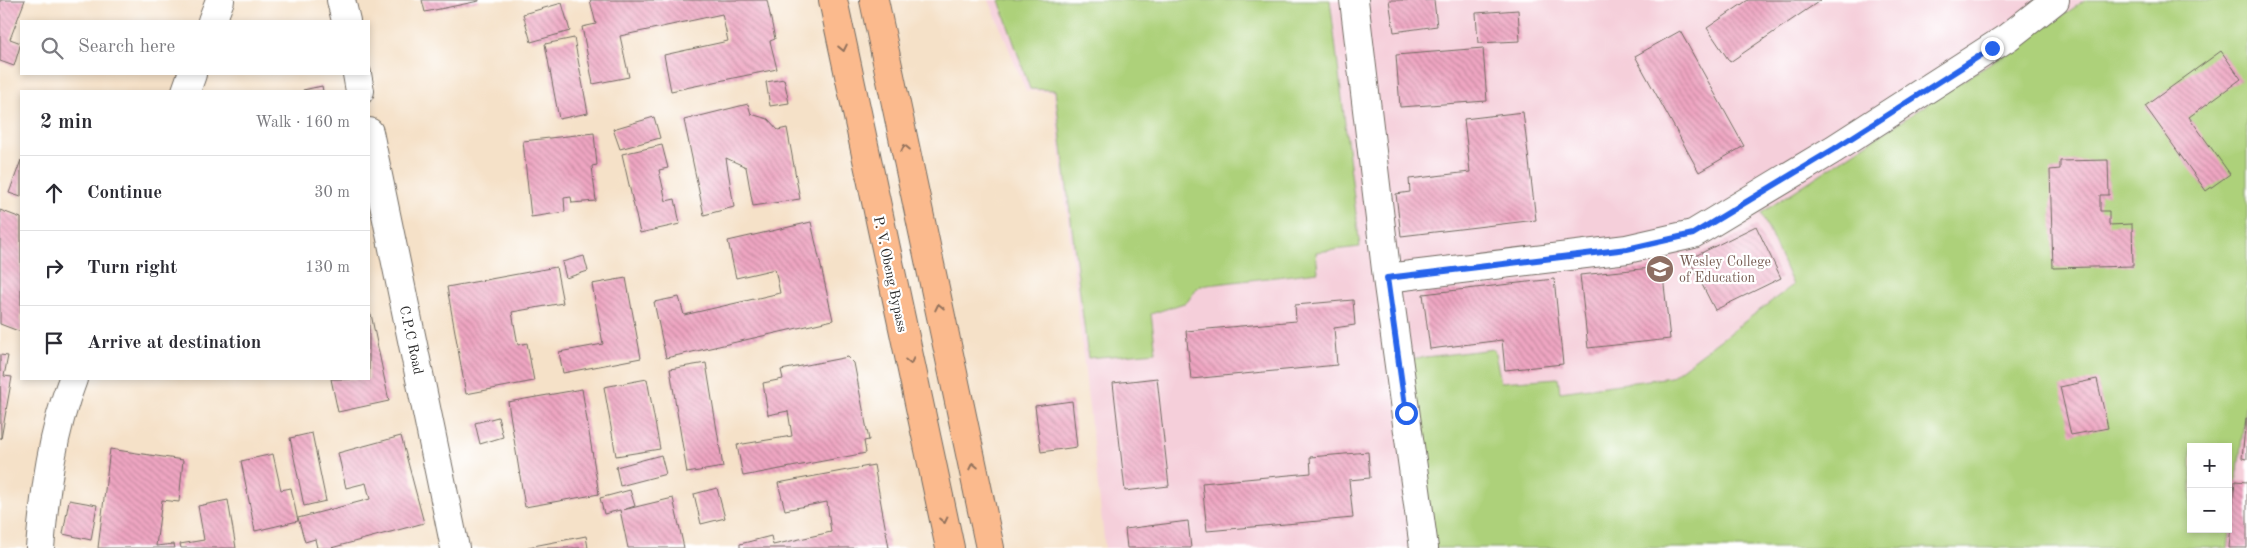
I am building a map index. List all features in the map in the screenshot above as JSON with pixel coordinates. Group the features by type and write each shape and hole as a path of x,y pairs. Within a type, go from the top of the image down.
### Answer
{"highway":[{"name":"P. V. Obeng Bypass","path":"833,0 950,548"},
{"path":"874,0 990,548"}],"street":[{"path":"212,20 220,0"},
{"path":"341,0 346,20"},
{"path":"1354,0 1387,278 1424,548"},
{"path":"1387,278 1627,249 1693,234 1834,149 2000,43 2055,0"},
{"path":"186,90 192,75"},
{"path":"356,75 360,90"},
{"name":"C.P.C Road","path":"370,137 455,548"},
{"path":"40,548 44,496 62,408 73,380"}],"shaded area":[{"name":"Wesley College of Education","path":"989,0 2247,0 2247,548 1105,548 1053,92 1026,91"}],"green space":[{"path":"999,0 1330,0 1360,247 1316,252 1318,272 1199,286 1187,302 1151,314 1156,352 1088,358 1055,90 1030,89"},
{"path":"2086,0 2247,0 2247,399 2232,517 2232,443 2187,443 2187,533 2230,533 2228,548 1434,548 1408,359 1494,349 1501,382 1558,378 1560,392 1671,377 1793,285 1761,213"}],"building":[{"path":"0,0 25,0 10,39 20,43 14,66 0,61"},
{"path":"422,0 479,0 479,1 425,12"},
{"path":"590,0 767,0 775,39 770,41 777,69 671,91 664,55 728,41 722,14 620,36 629,77 593,84 582,27 596,24"},
{"path":"1389,0 1434,0 1437,26 1394,32"},
{"path":"1748,0 1821,0 1730,62 1707,28"},
{"path":"562,3 570,31 531,42 523,14"},
{"path":"1518,10 1520,41 1478,43 1476,13"},
{"path":"1680,31 1744,146 1699,172 1635,56"},
{"path":"574,38 588,113 559,119 545,44"},
{"path":"1483,48 1487,101 1400,107 1396,55"},
{"path":"2221,51 2241,79 2189,117 2230,174 2206,191 2145,106"},
{"path":"784,79 789,103 770,106 766,82"},
{"path":"322,86 323,90 303,90"},
{"path":"748,104 751,114 768,119 778,130 787,128 800,199 753,206 746,167 726,158 734,207 704,215 684,120"},
{"path":"1523,112 1536,220 1401,236 1396,194 1410,192 1409,179 1470,172 1464,119"},
{"path":"654,117 660,138 620,149 613,129"},
{"path":"594,133 597,165 592,166 596,201 572,203 571,197 564,198 565,212 531,217 523,141"},
{"path":"662,145 668,168 659,170 666,201 675,199 680,224 640,233 622,154"},
{"path":"2108,160 2109,195 2100,195 2100,211 2109,211 2109,225 2132,224 2133,266 2053,268 2050,170 2060,169 2060,161"},
{"path":"20,163 20,197 9,193"},
{"path":"0,210 20,218 20,332 0,324"},
{"path":"811,222 833,320 666,358 654,302 679,297 684,315 780,293 775,269 736,278 728,241"},
{"path":"1756,226 1781,278 1715,310 1689,259"},
{"path":"584,256 588,271 566,278 562,262"},
{"path":"556,267 563,303 512,312 518,345 527,343 534,381 466,394 447,287"},
{"path":"1662,267 1670,339 1588,348 1580,275"},
{"path":"626,278 641,358 563,373 559,352 603,344 592,284"},
{"path":"1554,279 1563,364 1505,370 1502,340 1430,349 1423,294"},
{"path":"1353,300 1355,325 1334,328 1337,365 1191,379 1186,331 1296,321 1295,305"},
{"path":"371,314 389,401 338,412 331,380 370,380"},
{"path":"0,355 8,356 4,376 12,377 1,439"},
{"path":"848,357 854,363 869,440 864,441 866,453 743,476 737,445 792,436 788,411 768,415 763,383 783,379 781,370"},
{"path":"706,363 723,467 687,473 670,369"},
{"path":"1157,378 1169,486 1125,491 1113,383"},
{"path":"647,379 660,449 616,456 604,387"},
{"path":"2097,379 2108,428 2071,435 2060,387"},
{"path":"582,389 599,494 525,507 508,402"},
{"path":"1072,401 1077,447 1041,452 1035,406"},
{"path":"498,417 503,437 480,444 475,423"},
{"path":"2247,418 2247,459 2242,458"},
{"path":"312,433 326,501 304,506 290,438"},
{"path":"401,436 424,523 331,548 317,548 315,539 305,542 298,518 370,499 366,483 346,488 338,453"},
{"path":"110,449 183,460 179,502 162,500 156,546 174,544 175,548 98,548"},
{"path":"1368,452 1370,478 1349,480 1353,518 1207,531 1202,483 1311,473 1310,457"},
{"path":"273,454 281,490 291,488 298,521 255,531 241,461"},
{"path":"661,455 666,474 620,486 616,467"},
{"path":"874,465 889,548 740,548 740,544 771,536 773,545 831,532 827,502 785,510 778,483"},
{"path":"2235,481 2247,482 2247,548 2229,548 2230,533 2232,533"},
{"path":"717,488 725,518 701,524 694,494"},
{"path":"630,490 635,506 623,510 673,498 684,548 628,548 620,510 604,514 600,498"},
{"path":"69,500 97,505 91,540 63,534"},
{"path":"228,500 236,548 181,548 180,544 204,540 198,506"},
{"path":"1188,521 1191,548 1127,548 1125,529"},
{"path":"586,536 588,548 528,548 528,547"}],"place":[{"name":"Wesley College of Education","path":"1660,269"}],"route":[{"path":"1406,413 1387,278 1627,249 1693,234 1749,202 1992,48"}]}
